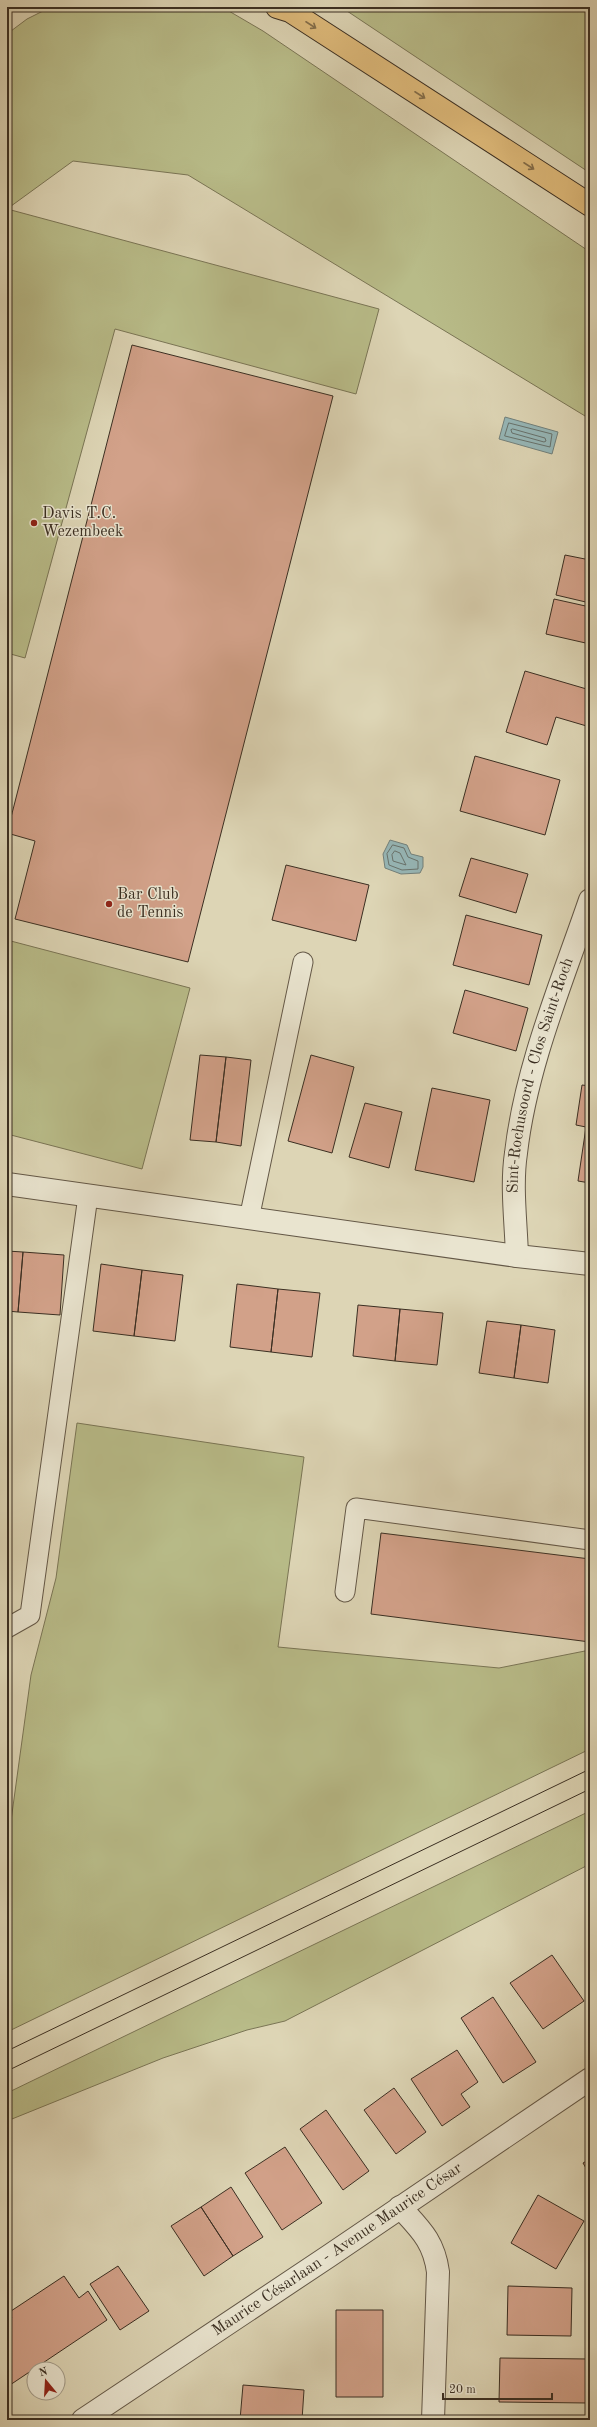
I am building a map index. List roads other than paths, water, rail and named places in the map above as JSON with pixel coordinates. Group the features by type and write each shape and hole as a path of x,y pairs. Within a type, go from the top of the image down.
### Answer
{"highway":[{"path":"284,8 590,205"}],"street":[{"name":"Sint-Rochusoord - Clos Saint-Roch","path":"517,1256 515,1154 520,1126 534,1065 590,900"},
{"path":"7,1184 517,1256 590,1264"},
{"name":"Maurice Césarlaan - Avenue Maurice César","path":"83,2420 590,2079"},
{"path":"400,2207 428,2238 436,2259 438,2272 433,2420"}],"lane":[{"path":"249,1219 303,962"},
{"path":"7,1628 30,1615 88,1196"},
{"path":"344,1592 356,1508 590,1540"}],"water":[{"path":"505,417 558,432 552,454 499,439"},
{"path":"390,840 407,845 411,854 423,857 423,867 420,873 401,874 385,868 383,854"}],"tram line":[{"path":"7,2051 590,1769"},
{"path":"7,2071 590,1789"}],"place":[{"name":"Davis T.C. Wezembeek","path":"34,523"},
{"name":"Bar Club de Tennis","path":"109,904"}]}
